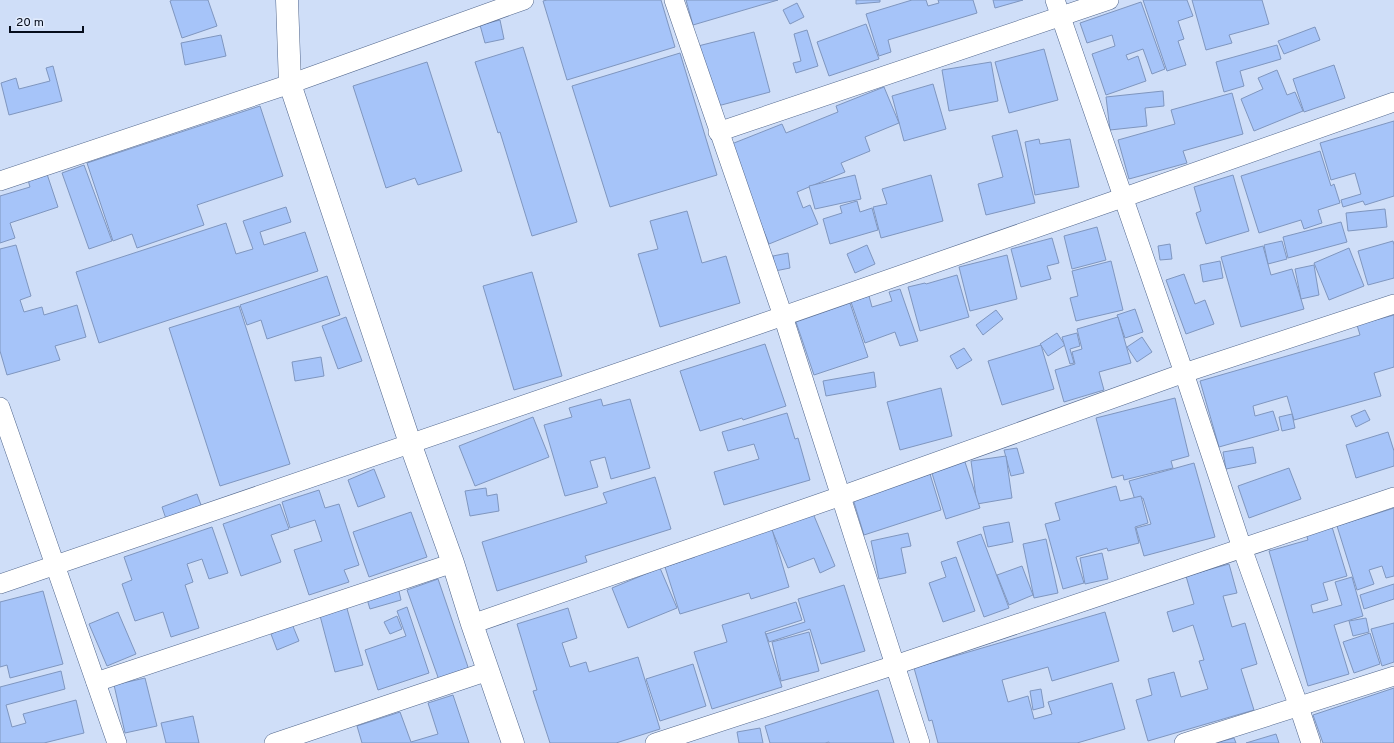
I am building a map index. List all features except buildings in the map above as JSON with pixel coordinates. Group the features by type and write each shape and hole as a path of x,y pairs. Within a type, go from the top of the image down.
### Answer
{"street":[{"path":"287,0 290,84 410,443 453,563 472,624 513,743"},
{"path":"0,181 290,84 524,0"},
{"path":"674,0 718,132 783,316 920,743"},
{"path":"718,132 1057,8 1109,0"},
{"path":"1057,8 1184,373 1242,548 1311,743"},
{"path":"0,584 783,316 1394,102"},
{"path":"472,624 841,496 1184,373 1394,304"},
{"path":"0,407 117,743"},
{"path":"655,743 895,665 1394,497"},
{"path":"96,682 453,563"},
{"path":"274,743 488,671"},
{"path":"1184,743 1394,676"}]}
